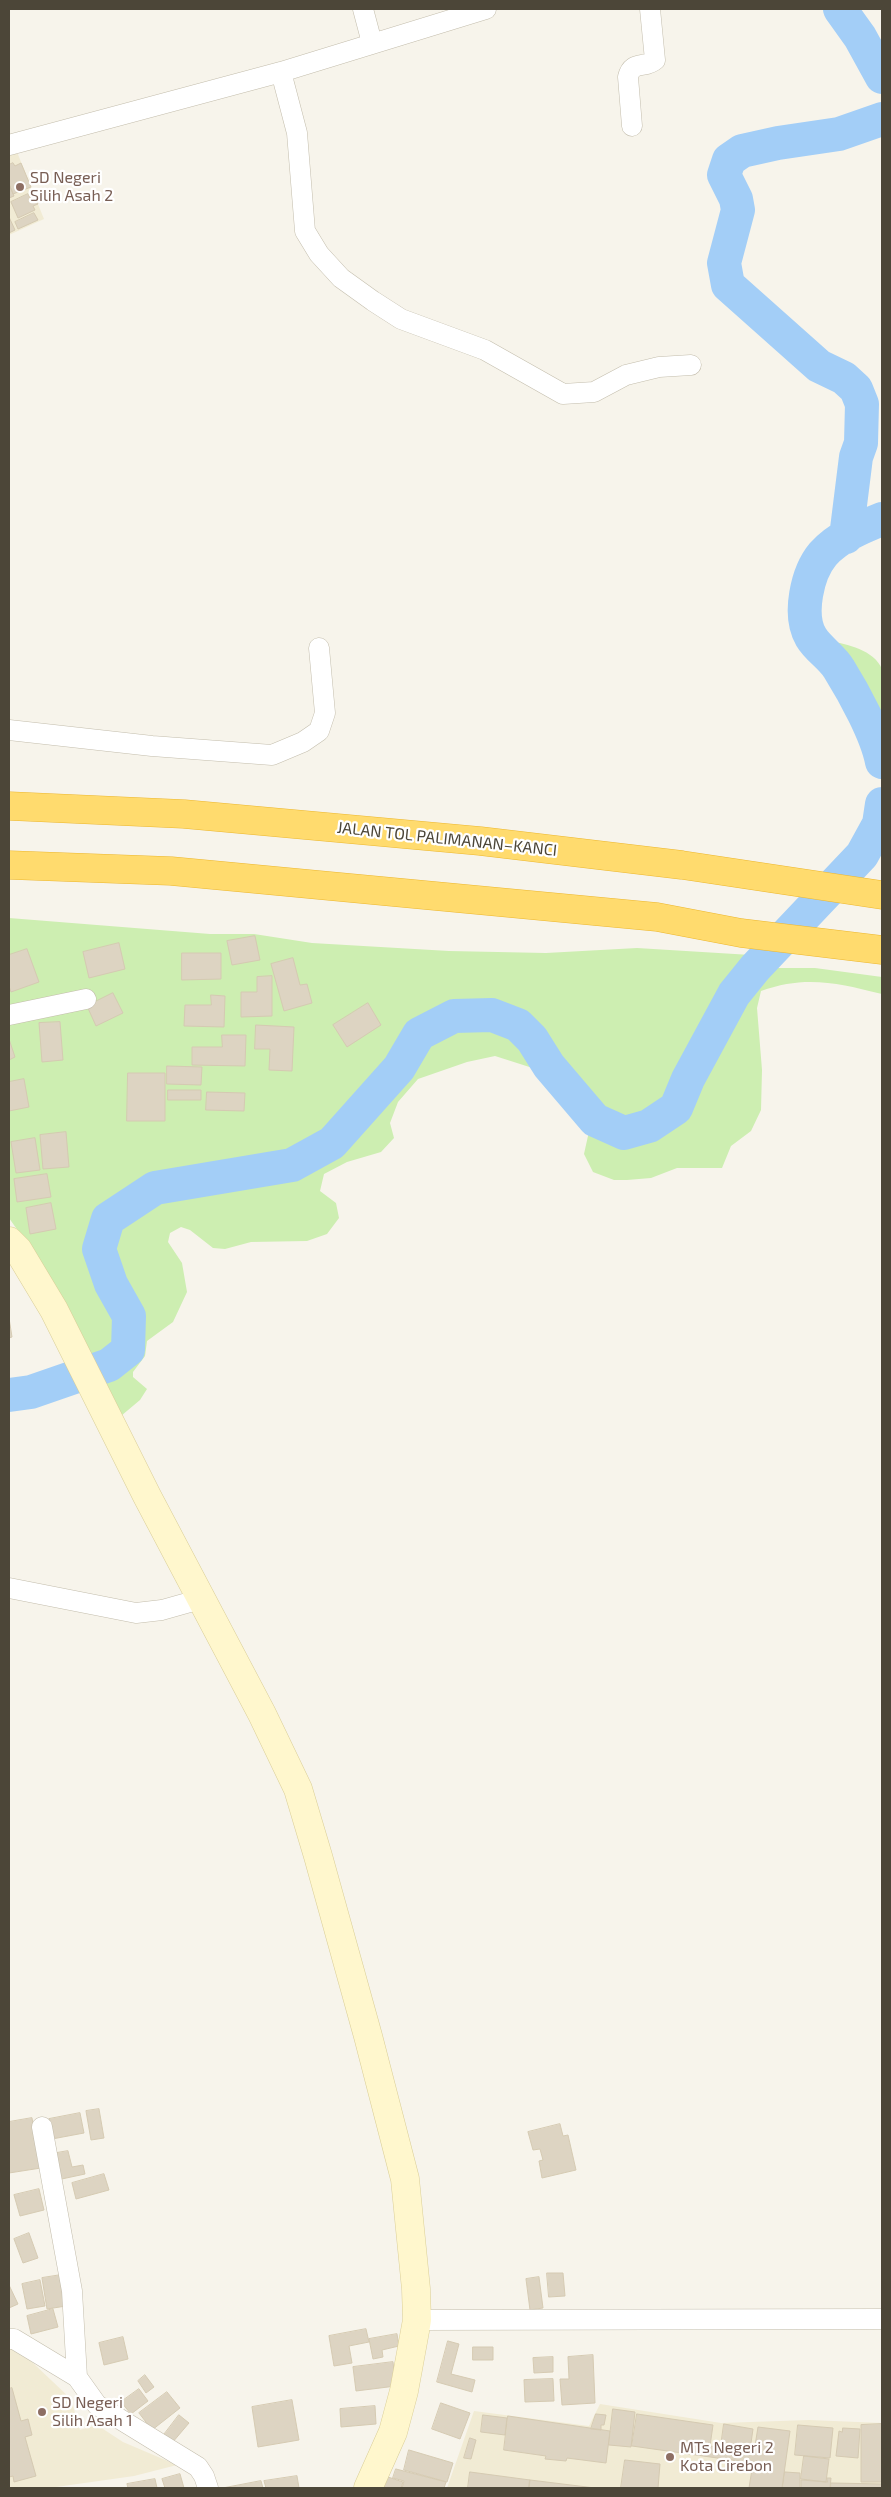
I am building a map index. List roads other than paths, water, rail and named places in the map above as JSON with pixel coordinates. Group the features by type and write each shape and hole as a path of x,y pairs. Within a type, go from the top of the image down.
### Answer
{"highway":[{"name":"JALAN TOL PALIMANAN–KANCI","path":"9,806 184,814 480,841 682,865 880,894"},
{"path":"9,865 171,871 657,917 741,933 877,949"}],"street":[{"path":"364,9 372,43"},
{"path":"9,145 281,72 486,9"},
{"path":"632,126 629,70 634,66 652,63 655,60 650,9"},
{"path":"281,72 297,133 305,231 319,254 341,278 373,301 401,319 484,350 563,394 594,392 626,375 660,367 690,365"},
{"path":"9,730 152,746 272,755 303,742 319,731 325,713 319,648"},
{"path":"9,1015 86,1000"},
{"path":"12,1241 54,1310 201,1599 262,1714 298,1789 306,1814 368,2036 405,2179 416,2289 417,2320 404,2391 392,2432 368,2488"},
{"path":"9,1588 136,1613 162,1610 201,1599"},
{"path":"42,2127 72,2291 76,2377"},
{"path":"417,2320 882,2319"},
{"path":"9,2338 14,2339 76,2377 97,2405 198,2467 204,2476 208,2488"}],"waterway":[{"path":"840,9 860,37 882,77"},
{"path":"846,537 856,457 861,443 862,404 856,389 844,378 819,366 728,285 724,263 738,210 736,199 724,175 729,160 742,151 778,143 839,134 882,119"},
{"path":"882,519 858,529 836,542 823,554 817,562 809,583 805,606 807,628 811,637 836,665 851,690 870,727 882,762"},
{"path":"9,1395 31,1392 109,1365 128,1350 129,1316 111,1284 99,1249 108,1219 155,1188 292,1165 332,1143 399,1068 419,1034 454,1016 492,1015 518,1025 532,1039 549,1066 595,1120 624,1133 649,1126 676,1108 688,1079 734,994 755,968 862,855 879,824 882,804"}],"place":[{"name":"SD Negeri Silih Asah 2","path":"20,187"},
{"name":"SD Negeri Silih Asah 1","path":"42,2412"},
{"name":"MTs Negeri 2 Kota Cirebon","path":"670,2457"}]}
